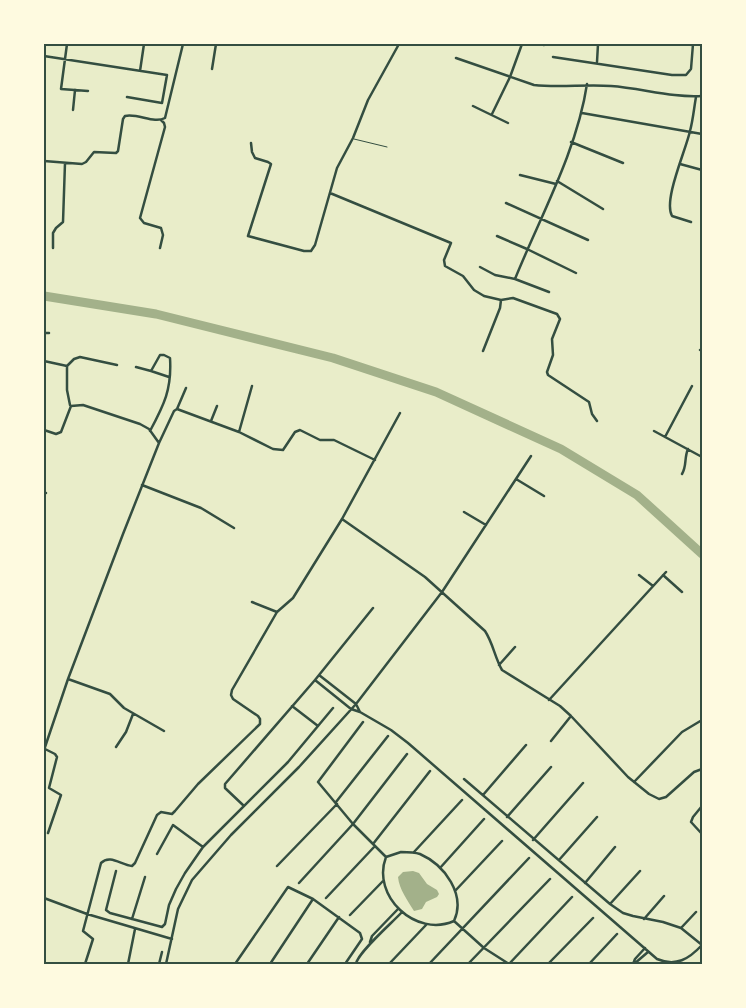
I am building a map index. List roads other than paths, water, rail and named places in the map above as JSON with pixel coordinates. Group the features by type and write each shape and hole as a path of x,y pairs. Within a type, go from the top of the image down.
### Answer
{"street":[{"path":"67,44 62,89 88,91"},
{"path":"140,71 144,44"},
{"path":"161,120 165,118 183,44"},
{"path":"212,69 216,44"},
{"path":"251,143 253,156 271,164 248,236 304,251 311,251 315,244 337,168 354,138 368,100 399,44"},
{"path":"492,114 510,77 522,44"},
{"path":"540,44 544,45"},
{"path":"597,63 598,44"},
{"path":"553,57 672,75 686,75 691,69 693,45 681,44"},
{"path":"44,56 168,75 162,103 127,97"},
{"path":"456,58 534,85 587,84 702,96"},
{"path":"515,280 556,183 582,113 587,84"},
{"path":"74,110 75,90"},
{"path":"691,222 672,216 669,207 690,131 696,96"},
{"path":"473,106 508,123"},
{"path":"582,113 702,134"},
{"path":"44,162 82,164 94,152 116,153 125,116 161,120 165,127 140,218 144,223 161,228 163,235 160,248"},
{"path":"571,142 623,163"},
{"path":"53,248 53,233 63,222 66,163"},
{"path":"680,164 702,170"},
{"path":"520,175 556,183 603,209"},
{"path":"330,193 451,243 444,260 445,266 463,276 474,290 484,296 501,300 515,299 554,313 559,317 560,321 552,339 553,355 547,372 548,375 589,402 592,414 598,421"},
{"path":"506,204 588,240"},
{"path":"497,236 527,248 576,273"},
{"path":"480,267 501,277 549,292"},
{"path":"483,351 500,308 501,300"},
{"path":"44,333 49,333"},
{"path":"150,431 166,400 169,389 170,358 160,355 151,371"},
{"path":"44,430 56,434 61,432 71,406 67,390 67,366 74,359 80,357 116,365"},
{"path":"44,361 67,366"},
{"path":"136,367 169,377"},
{"path":"239,432 252,386"},
{"path":"665,437 692,386"},
{"path":"48,833 62,795 49,788 57,757 55,754 44,749 68,679 142,485 171,416 186,388"},
{"path":"71,406 83,405 140,424 150,431 159,443"},
{"path":"210,422 217,406"},
{"path":"176,409 239,432 273,449 283,450 295,432 300,430 320,440 334,440 375,460"},
{"path":"85,964 92,939 83,930 101,863 110,859 132,866 157,815 161,812 172,814 175,812 198,784 260,724 258,716 233,699 231,695 232,690 277,612 293,598 342,519 400,413"},
{"path":"654,431 702,457"},
{"path":"682,474 685,467 684,458 688,449"},
{"path":"166,964 180,904 192,880 231,835 299,767 356,704 442,592 531,456"},
{"path":"516,479 544,496"},
{"path":"142,485 201,508 234,528"},
{"path":"464,512 486,525"},
{"path":"342,519 385,551 419,573 486,631 502,670 571,716 634,782 649,794 659,799 666,797 694,772 702,769"},
{"path":"549,700 666,572"},
{"path":"640,575 653,586"},
{"path":"663,575 682,592"},
{"path":"252,602 277,612"},
{"path":"244,806 224,786 315,680 373,608"},
{"path":"499,665 515,647"},
{"path":"319,675 356,704 360,712"},
{"path":"68,679 110,694 124,708 164,731"},
{"path":"315,680 351,709 360,712 391,730 408,743 648,952 665,962 675,963 690,956 702,945 681,928 623,913 610,904 464,779"},
{"path":"292,706 318,726"},
{"path":"116,871 106,910 110,913 162,927 165,924 169,905 176,889 203,847 288,762 333,708"},
{"path":"116,747 126,732 134,714"},
{"path":"551,741 571,716"},
{"path":"634,782 682,732 702,720"},
{"path":"363,722 318,781 353,824 386,857"},
{"path":"277,866 336,803 388,736"},
{"path":"483,795 526,745"},
{"path":"299,883 353,824 407,754"},
{"path":"507,817 551,767"},
{"path":"326,898 374,845 430,771"},
{"path":"534,840 583,783"},
{"path":"414,852 462,800"},
{"path":"702,806 691,822 702,834"},
{"path":"559,860 597,817"},
{"path":"440,868 484,819"},
{"path":"157,854 173,825 203,847"},
{"path":"455,891 502,841"},
{"path":"585,883 615,847"},
{"path":"386,857 401,852 414,852 429,859 440,868 455,891 458,908 454,921"},
{"path":"386,857 382,873 383,881 387,892 402,912 426,925 438,926 454,921"},
{"path":"429,964 529,858"},
{"path":"610,904 640,871"},
{"path":"132,919 145,877"},
{"path":"468,964 550,879"},
{"path":"350,915 383,881"},
{"path":"235,964 288,887 291,887 313,899 362,936 362,939 345,964"},
{"path":"454,921 484,948 509,964 572,896"},
{"path":"644,919 664,896"},
{"path":"44,898 87,914 172,939"},
{"path":"270,964 313,899"},
{"path":"370,944 372,936 399,908"},
{"path":"356,964 357,959 370,944 402,912"},
{"path":"681,928 696,912"},
{"path":"307,964 339,917"},
{"path":"548,964 594,918"},
{"path":"389,964 426,925"},
{"path":"128,964 135,929"},
{"path":"589,964 617,934"},
{"path":"633,964 645,948"},
{"path":"159,964 162,952"},
{"path":"633,964 648,952"}],"lane":[{"path":"354,138 387,147"}],"waterway":[{"path":"44,296 156,314 333,358 436,392 561,449 637,495 702,554"}]}
